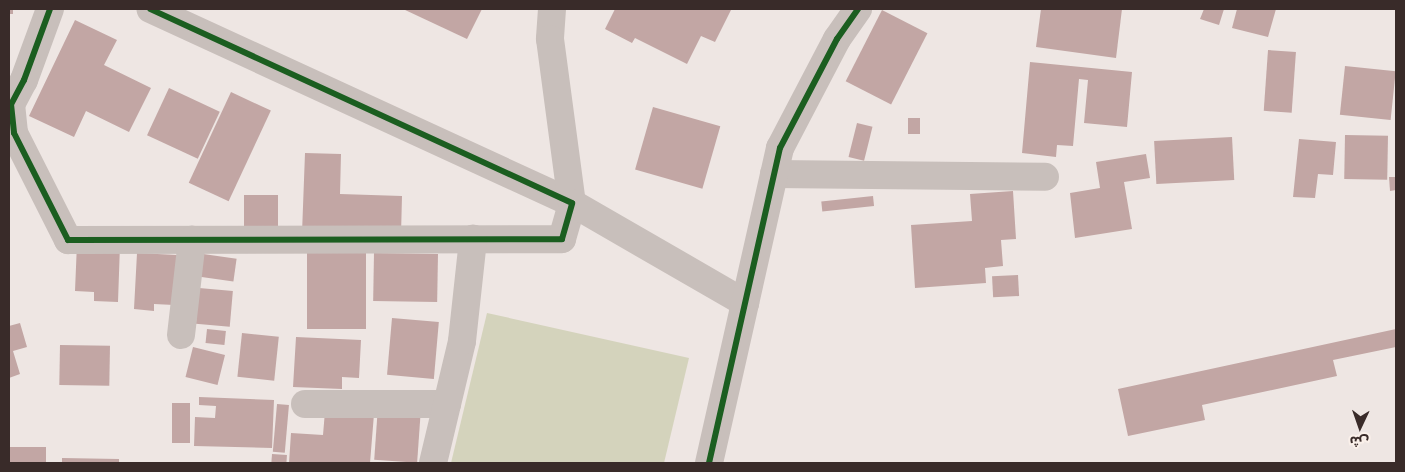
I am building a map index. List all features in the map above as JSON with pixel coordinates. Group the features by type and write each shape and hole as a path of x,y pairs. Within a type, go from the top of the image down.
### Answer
{"street":[{"path":"50,9 24,80 11,104 14,133 68,240 562,239 572,203 550,39 552,9"},
{"path":"150,9 572,203 745,303"},
{"path":"709,463 780,148 837,39 858,9"},
{"path":"774,174 1045,177"},
{"path":"433,463 462,341 473,239"},
{"path":"181,335 192,240"},
{"path":"305,404 447,404"}],"green space":[{"path":"487,313 689,358 664,463 451,463"}],"building":[{"path":"9,9 13,9 13,14 9,14"},
{"path":"403,9 482,9 467,39"},
{"path":"615,9 731,10 715,42 701,36 687,64 635,38 632,43 605,29"},
{"path":"1041,9 1122,9 1116,58 1036,47"},
{"path":"1204,9 1224,9 1219,25 1200,19"},
{"path":"1237,9 1276,9 1268,37 1232,28"},
{"path":"882,10 927,33 891,104 846,81"},
{"path":"75,20 117,40 104,65 151,88 129,132 86,111 74,137 29,116"},
{"path":"1268,50 1296,52 1292,113 1264,111"},
{"path":"1030,62 1132,72 1127,127 1084,123 1088,80 1079,79 1073,146 1057,145 1056,157 1022,153"},
{"path":"1345,66 1396,71 1391,120 1340,115"},
{"path":"169,88 220,112 198,159 147,135"},
{"path":"231,92 271,111 229,201 189,183"},
{"path":"653,107 720,126 702,189 635,169"},
{"path":"908,118 920,118 920,134 908,134"},
{"path":"857,123 873,127 864,161 849,157"},
{"path":"1345,135 1388,136 1387,180 1344,179"},
{"path":"1232,137 1234,180 1156,184 1154,141"},
{"path":"1299,139 1336,142 1333,175 1318,174 1315,198 1293,197"},
{"path":"305,153 341,154 340,194 402,196 401,235 302,233"},
{"path":"1146,154 1150,178 1124,182 1132,229 1075,238 1070,193 1100,188 1096,162"},
{"path":"1389,177 1396,177 1396,190 1390,191"},
{"path":"1013,191 1016,239 1001,240 1003,266 985,268 986,283 915,288 911,225 972,221 970,194"},
{"path":"244,195 278,195 278,227 244,227"},
{"path":"873,196 874,206 822,211 821,201"},
{"path":"77,243 120,245 118,302 94,301 94,292 75,291"},
{"path":"137,253 177,255 174,305 154,304 154,311 134,309"},
{"path":"196,253 237,259 233,281 193,276"},
{"path":"307,253 366,253 366,329 307,329"},
{"path":"374,253 438,254 437,302 373,301"},
{"path":"1018,275 1019,296 993,297 992,276"},
{"path":"199,288 233,291 230,327 196,324"},
{"path":"392,318 439,322 434,379 387,375"},
{"path":"20,323 27,347 13,351 20,374 9,378 9,326"},
{"path":"207,329 226,331 224,345 206,343"},
{"path":"1396,329 1396,347 1333,360 1337,376 1202,405 1205,420 1128,436 1118,389"},
{"path":"242,333 279,337 274,381 237,377"},
{"path":"296,337 361,340 359,378 342,377 342,389 293,387"},
{"path":"60,345 110,346 109,386 59,385"},
{"path":"193,347 225,355 218,385 186,377"},
{"path":"199,397 274,400 272,448 194,446 195,417 215,418 216,406 199,405"},
{"path":"172,403 190,403 190,443 172,443"},
{"path":"277,404 289,405 285,453 273,452"},
{"path":"378,406 421,409 417,463 374,460"},
{"path":"325,411 374,414 370,463 289,463 291,433 323,435"},
{"path":"9,447 46,447 46,463 9,463"},
{"path":"272,454 287,455 286,463 271,463"},
{"path":"62,458 119,459 119,463 62,463"}],"cycle path":[{"path":"50,9 24,80 11,104 14,133 68,240 562,239 572,203 150,9"},
{"path":"709,463 780,148 837,39 858,9"}]}
